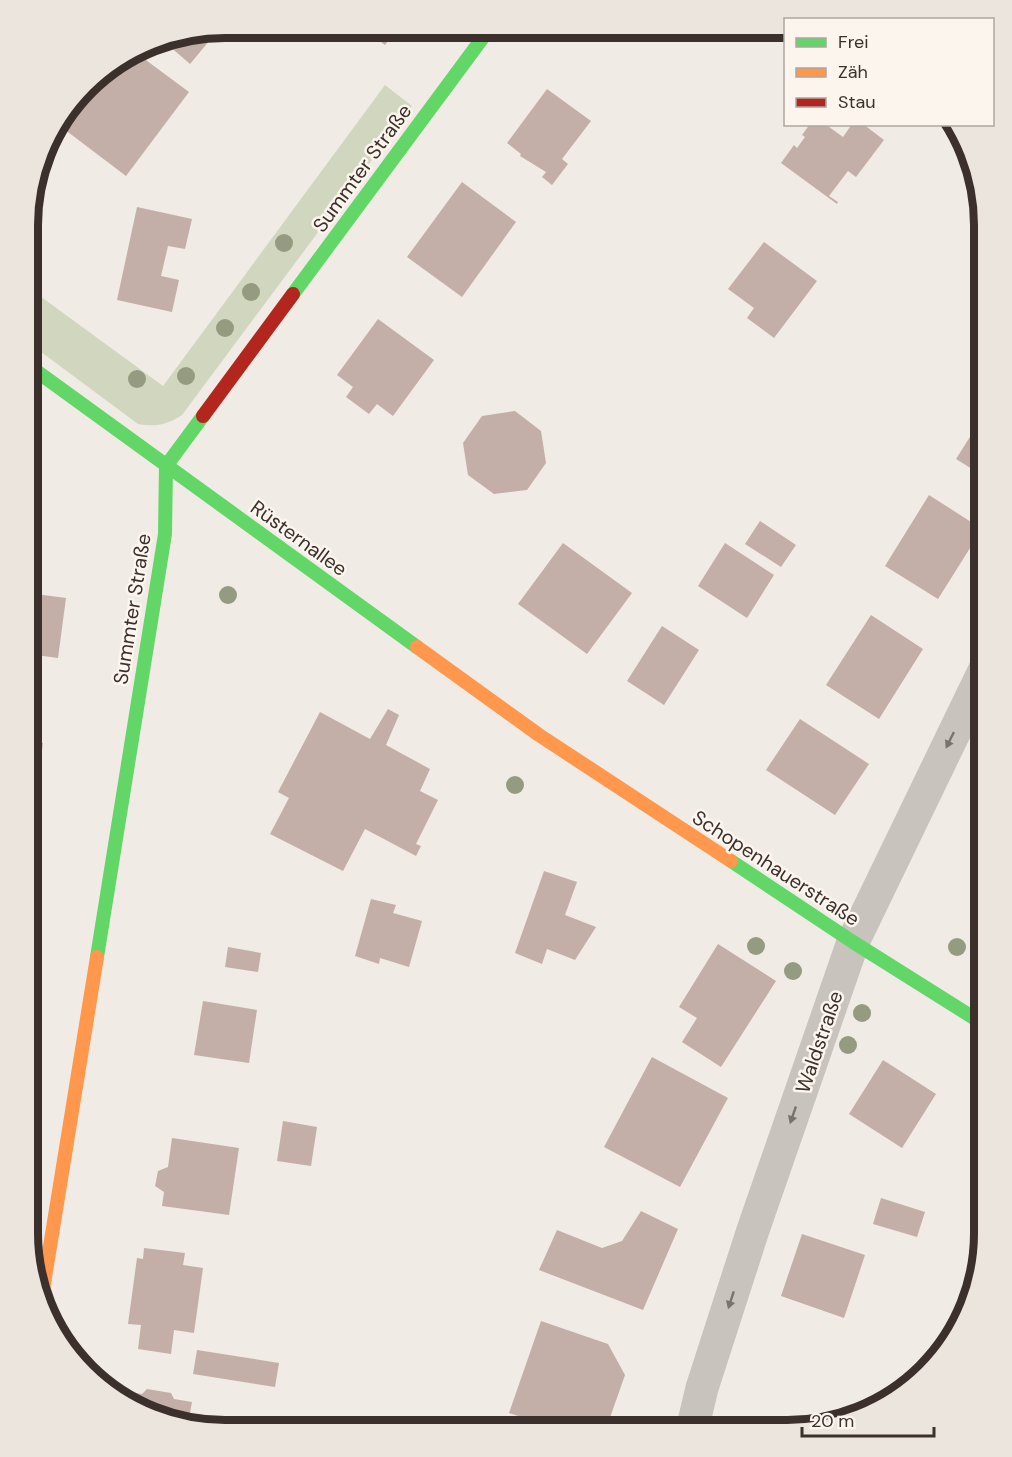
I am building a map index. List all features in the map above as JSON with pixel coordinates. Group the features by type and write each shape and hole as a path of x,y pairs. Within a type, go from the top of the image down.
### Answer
{"street":[{"name":"Summter Straße","path":"44,1282 165,534 166,466 483,38"},
{"name":"Rüsternallee","path":"38,372 548,741"},
{"name":"Waldstraße","path":"694,1420 702,1388 753,1230 853,942 975,691"},
{"name":"Schopenhauerstraße","path":"548,741 853,942 974,1018"}],"green space":[{"path":"385,85 412,106 182,415 171,421 150,425 138,424 38,350 38,295 163,386"}],"building":[{"path":"375,38 390,38 385,45"},
{"path":"211,39 190,64 169,46"},
{"path":"142,57 189,92 126,176 64,129 92,92 121,69"},
{"path":"547,89 591,121 562,159 568,164 552,185 542,177 546,172 520,156 521,154 507,143"},
{"path":"809,126 828,126 843,137 851,126 866,126 884,140 856,177 848,171 829,196 838,202 837,204 781,163 794,145 797,148 805,137 802,135"},
{"path":"462,182 516,222 462,297 407,257"},
{"path":"137,207 192,219 185,249 168,246 161,276 179,280 172,312 117,300"},
{"path":"764,242 817,281 774,338 747,318 754,308 728,289"},
{"path":"378,319 434,360 393,416 377,404 369,414 346,397 353,387 337,375"},
{"path":"515,411 541,431 546,463 527,490 494,494 468,475 463,443 482,416"},
{"path":"975,429 975,471 956,459"},
{"path":"929,495 975,524 975,541 938,599 885,566"},
{"path":"760,521 796,545 781,567 745,544"},
{"path":"563,543 632,593 587,654 518,604"},
{"path":"725,543 774,575 747,618 698,586"},
{"path":"38,594 66,598 58,658 38,655"},
{"path":"871,615 923,649 879,719 826,685"},
{"path":"662,626 699,650 664,705 627,681"},
{"path":"388,709 399,715 386,745 430,769 420,791 438,800 416,844 421,846 416,856 365,829 343,871 270,834 289,798 278,792 320,712 370,739"},
{"path":"800,719 869,764 835,815 766,770"},
{"path":"38,742 43,743 38,779"},
{"path":"544,871 577,882 565,915 596,927 575,960 547,949 542,964 515,953"},
{"path":"371,899 396,905 393,913 422,921 409,967 380,958 379,964 355,956"},
{"path":"718,944 776,981 721,1067 682,1042 697,1018 679,1007"},
{"path":"228,947 261,953 258,972 225,967"},
{"path":"203,1001 257,1010 249,1063 194,1055"},
{"path":"652,1057 728,1098 680,1187 604,1147"},
{"path":"883,1060 936,1094 902,1148 849,1114"},
{"path":"283,1121 317,1127 311,1166 277,1161"},
{"path":"172,1138 239,1148 229,1215 162,1206 164,1192 155,1186 158,1171 168,1167"},
{"path":"881,1198 925,1212 917,1237 873,1224"},
{"path":"641,1211 678,1229 643,1310 539,1270 557,1230 602,1248 622,1241"},
{"path":"802,1234 865,1255 844,1318 781,1296"},
{"path":"144,1248 185,1253 183,1265 203,1268 194,1333 174,1330 171,1354 138,1349 141,1325 128,1324 137,1258 143,1259"},
{"path":"541,1321 608,1344 625,1375 609,1420 530,1420 509,1413"},
{"path":"197,1350 279,1363 275,1387 193,1374"},
{"path":"147,1389 171,1393 174,1399 192,1402 189,1416 153,1405 127,1391 142,1394"},
{"path":"297,1417 314,1420 296,1420"}],"traffic: fast":[{"path":"293,294 483,38"},
{"path":"38,372 417,647"},
{"path":"97,957 165,534 166,466 203,416"},
{"path":"731,861 974,1018"}],"traffic: slow":[{"path":"417,647 539,735 731,861"},
{"path":"44,1282 97,957"}],"traffic: jam":[{"path":"203,416 293,294"}]}
